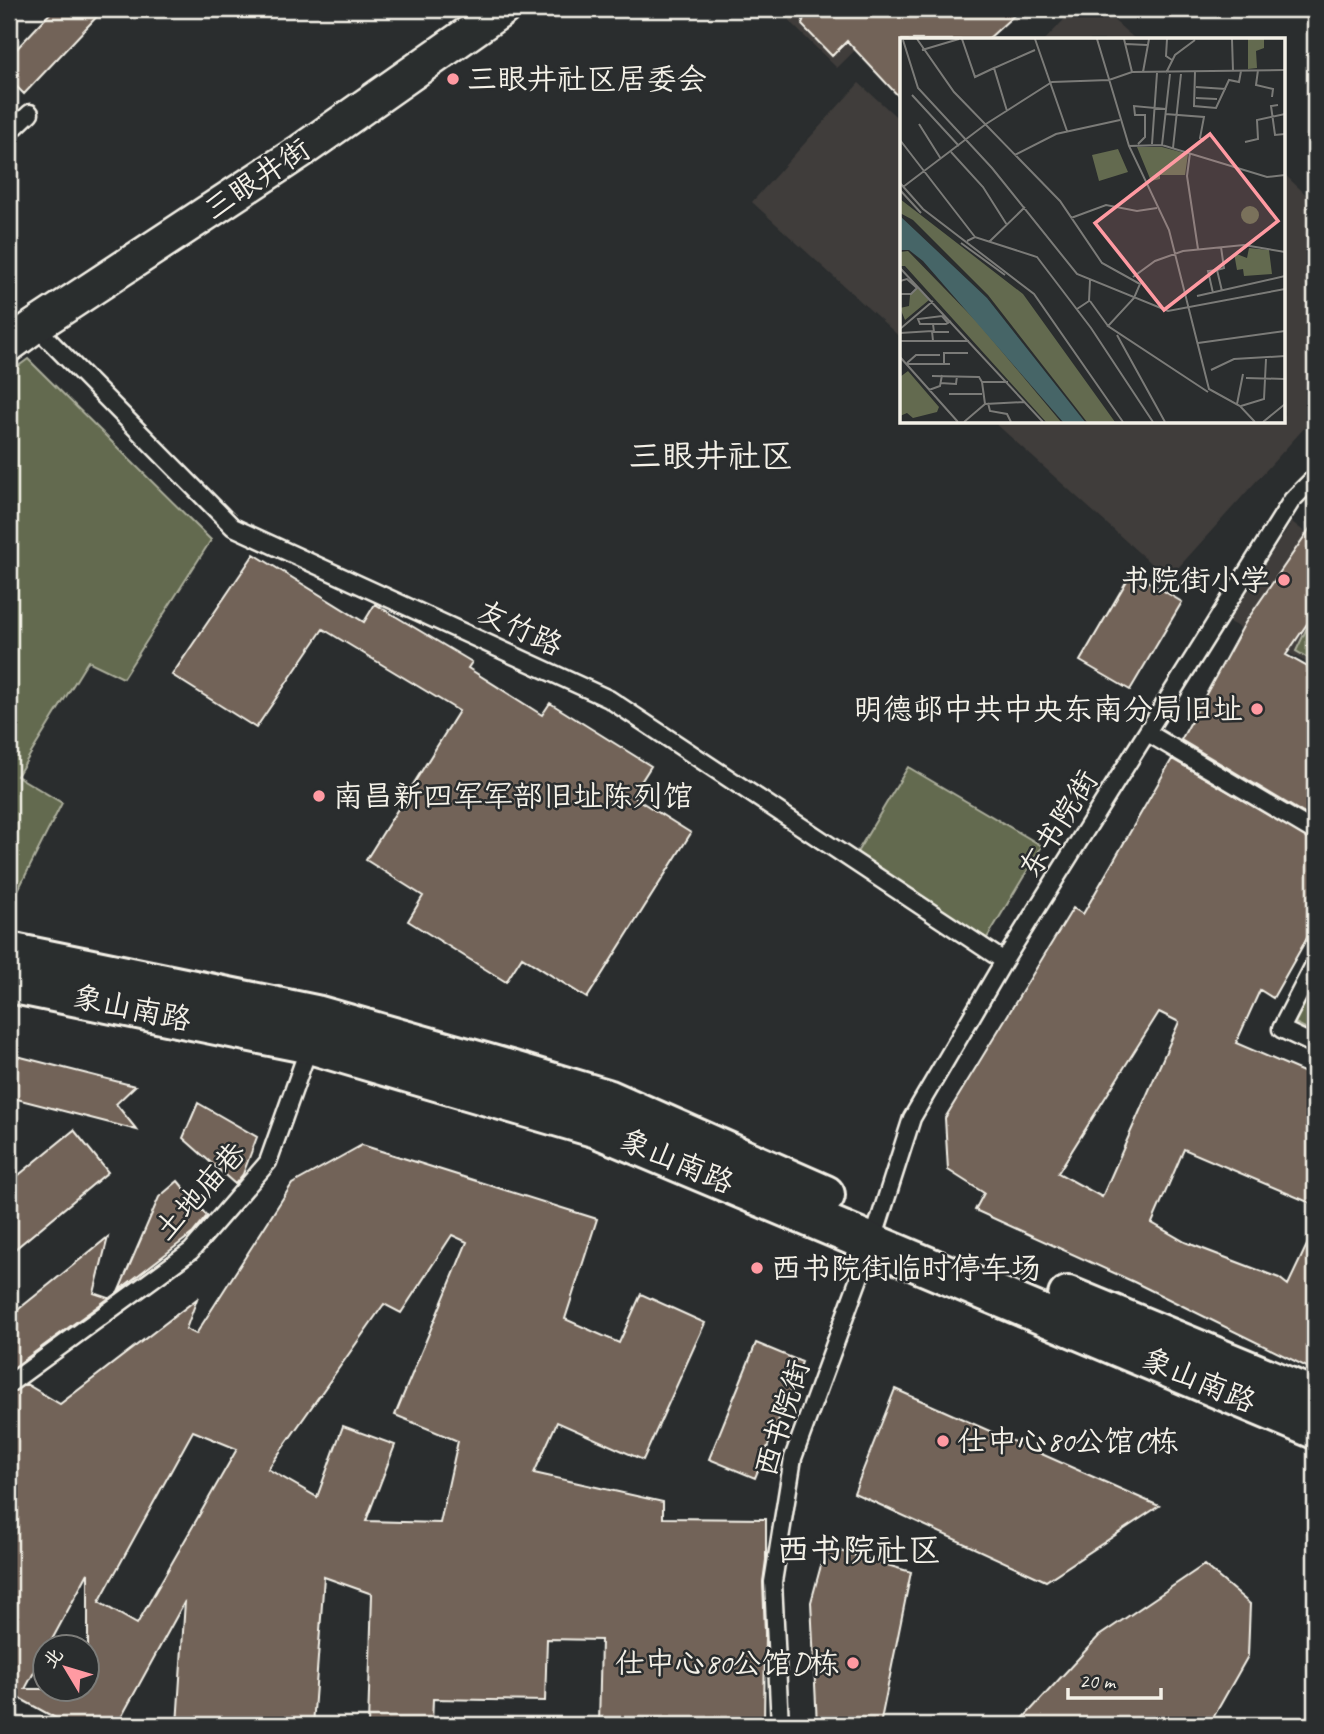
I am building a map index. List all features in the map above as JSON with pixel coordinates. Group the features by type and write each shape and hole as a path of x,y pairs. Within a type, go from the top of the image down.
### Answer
{"main road":[{"name":"象山南路","path":"9,953 316,1015 595,1096 875,1230 1315,1429"},
{"name":"象山南路","path":"9,983 310,1044 597,1128 875,1230 1315,1398"}],"street":[{"name":"三眼井街","path":"9,345 301,151 503,9"}],"lane":[{"path":"9,133 30,113"},
{"name":"友竹路","path":"35,326 233,527 609,699 1004,961"},
{"name":"东书院街","path":"875,1230 912,1118 1004,961 1149,733 1292,500 1315,477"},
{"path":"1149,733 1315,832"},
{"path":"1315,963 1281,1029 1315,1045"},
{"name":"土地庙巷","path":"9,1384 191,1251 268,1162 310,1044"},
{"name":"西书院街","path":"780,1725 773,1582 793,1458 875,1230"}],"shaded area":[{"path":"791,9 897,9 837,68 790,22"},
{"path":"1074,9 1101,9 1134,38 1047,38"},
{"path":"859,83 900,120 900,337 752,202"},
{"path":"1286,176 1315,203 1315,416 1168,579 996,424 1286,424"},
{"name":"书院街小学","path":"1292,522 1315,540 1315,667 1227,621"}],"green space":[{"path":"28,359 211,540 123,678 88,661 17,776 62,803 13,900 9,899 9,373"},
{"path":"1315,614 1315,662 1296,651"},
{"path":"908,767 1042,846 987,938 853,859"},
{"path":"1315,982 1315,1033 1295,1023"}],"building":[{"path":"54,9 104,9 24,94 9,79 9,57"},
{"path":"806,9 1021,9 989,38 900,38 900,98 847,41 832,56 802,25"},
{"name":"明德邨中共中央东南分局旧址","path":"1315,521 1315,612 1286,655 1315,671 1315,820 1181,740 1245,623"},
{"path":"254,554 364,622 375,604 472,662 468,668 542,715 550,703 651,766 632,796 691,833 587,998 522,957 506,982 408,921 423,896 366,860 459,711 323,629 256,728 172,675"},
{"path":"1132,572 1182,602 1130,690 1080,661"},
{"path":"1172,759 1315,842 1315,924 1273,998 1260,990 1236,1043 1315,1077 1315,1205 1184,1149 1152,1223 1185,1242 1279,1278 1288,1285 1315,1228 1315,1371 1134,1282 975,1210 984,1193 948,1170 945,1118 1073,908 1083,914","holes":["1159,1012 1179,1022 1102,1197 1058,1173"]},
{"path":"9,1054 135,1086 116,1104 137,1130 9,1097"},
{"path":"198,1103 257,1137 243,1174 235,1184 183,1138"},
{"path":"74,1130 108,1172 9,1254 9,1183"},
{"path":"362,1145 597,1219 565,1319 619,1343 641,1294 705,1323 643,1460 557,1422 534,1473 663,1502 663,1518 766,1519 763,1582 764,1725 599,1725 601,1640 547,1639 545,1701 433,1699 432,1725 368,1725 372,1594 324,1577 313,1725 177,1725 185,1601 117,1725 68,1725 19,1698 9,1718 9,1394 26,1384 60,1404 197,1299 186,1329 196,1334 292,1184","holes":["452,1235 467,1242 395,1415 458,1441 440,1523 366,1521 395,1445 343,1426 317,1497 268,1469 384,1304 401,1313","193,1431 237,1449 137,1624 99,1602"]},
{"path":"178,1181 207,1216 193,1233 119,1290 159,1197"},
{"path":"108,1237 94,1293 109,1298 9,1371 9,1317"},
{"path":"756,1343 802,1362 755,1478 709,1459"},
{"name":"仕中心80公馆C栋","path":"895,1389 1159,1506 1046,1581 854,1493"},
{"name":"仕中心80公馆D栋","path":"826,1547 911,1572 880,1725 817,1725 811,1602"},
{"path":"1204,1565 1250,1604 1248,1656 1209,1725 1017,1725 1099,1636"}],"place":[{"name":"三眼井社区居委会","path":"453,79"},
{"name":"书院街小学","path":"1284,580"},
{"name":"明德邨中共中央东南分局旧址","path":"1257,709"},
{"name":"南昌新四军军部旧址陈列馆","path":"319,796"},
{"name":"西书院街临时停车场","path":"757,1268"},
{"name":"仕中心80公馆C栋","path":"943,1441"},
{"name":"仕中心80公馆D栋","path":"853,1663"}],"district":[{"name":"三眼井社区","path":"711,456"},
{"name":"西书院社区","path":"859,1550"}]}
